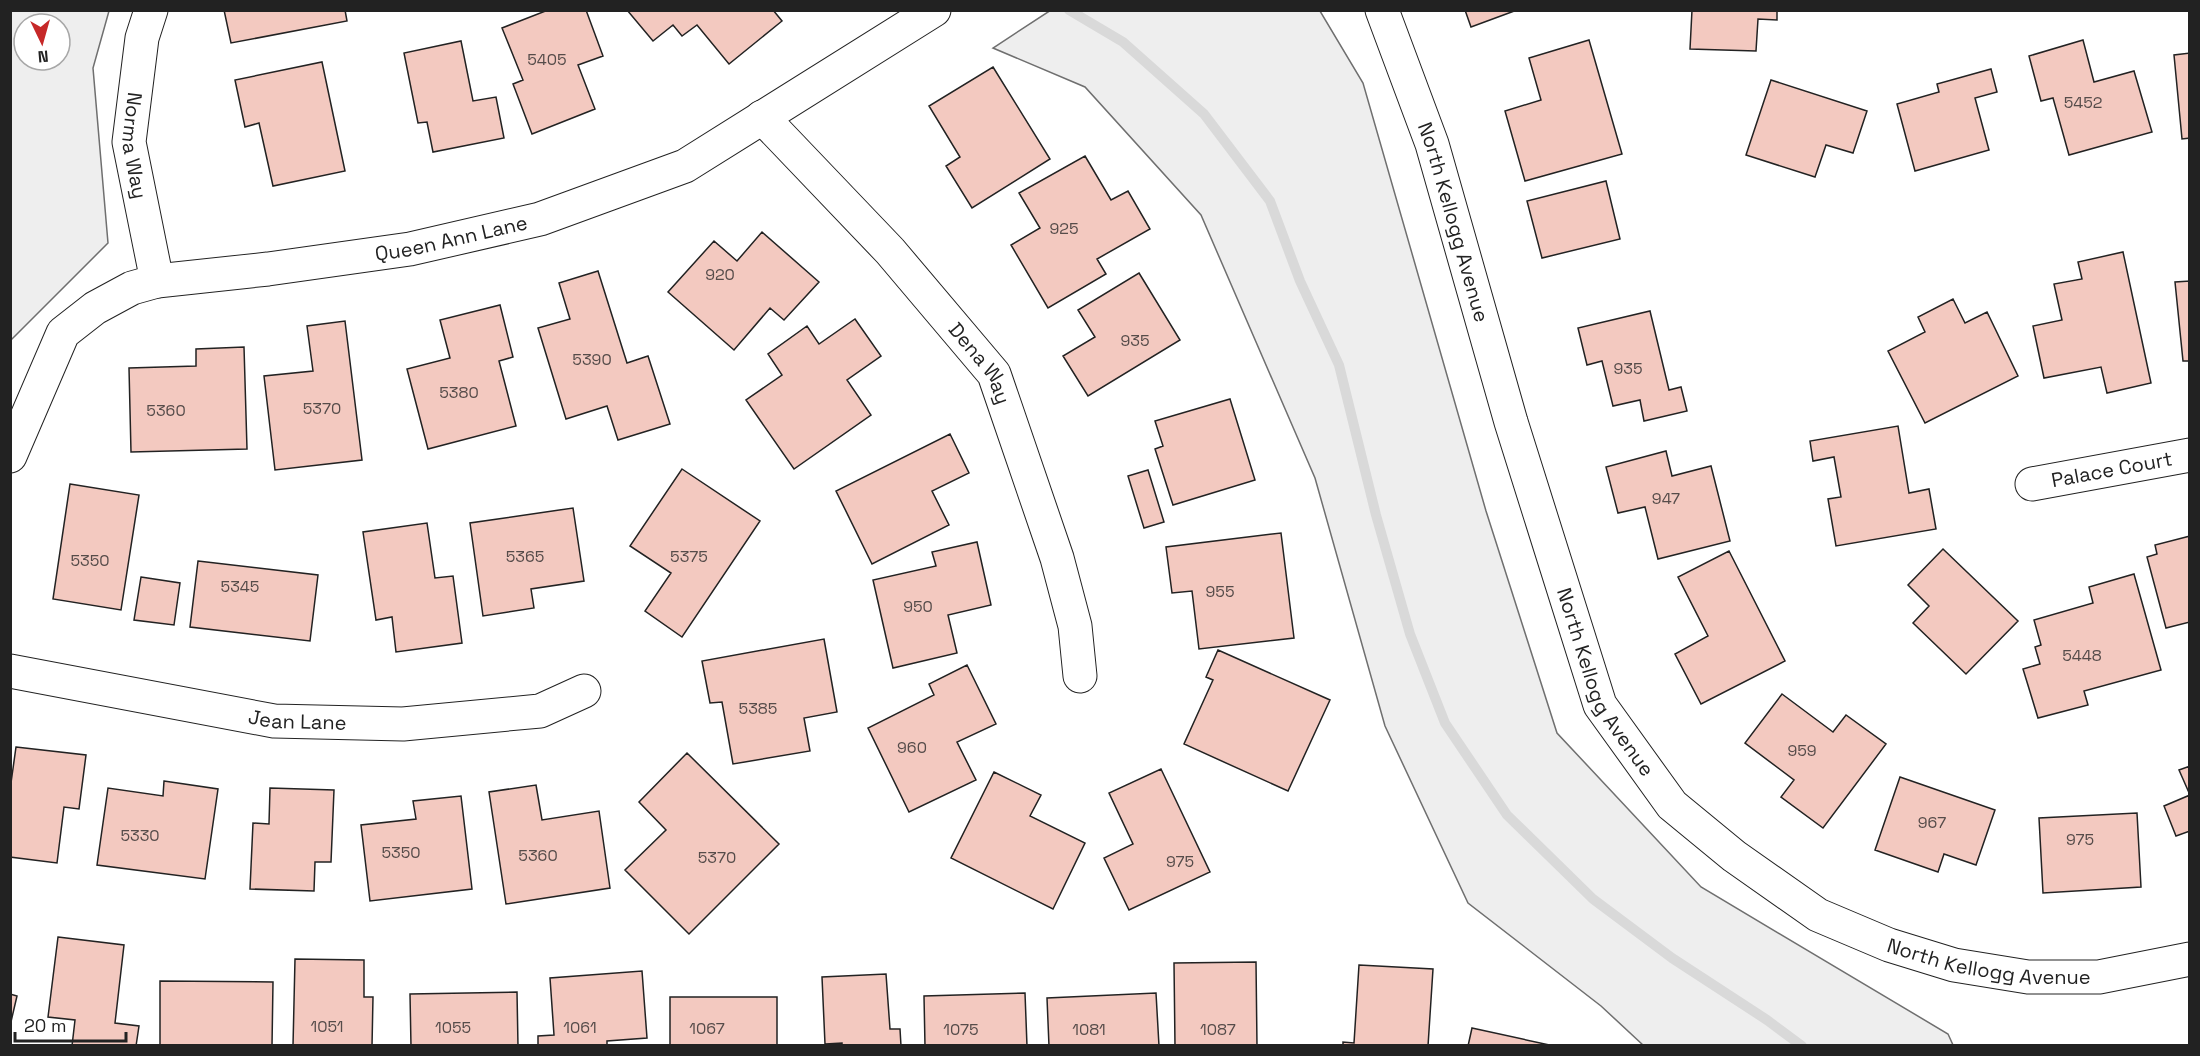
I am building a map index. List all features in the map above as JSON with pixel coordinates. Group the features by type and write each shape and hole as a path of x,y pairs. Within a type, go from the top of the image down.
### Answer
{"street":[{"name":"Norma Way","path":"151,10 142,39 129,142 157,281"},
{"name":"Queen Ann Lane","path":"10,456 63,333 95,308 132,288 157,281 268,269 410,249 540,219 685,166 934,10"},
{"name":"North Kellogg Avenue","path":"1382,10 1432,144 1511,422 1600,705 1672,805 1734,856 1818,915 1889,945 1954,965 2028,977 2099,977 2190,959"},
{"name":"Dena Way","path":"762,117 890,251 994,374 1057,558 1074,626 1080,676"},
{"name":"Palace Court","path":"2032,484 2190,455"},
{"name":"Jean Lane","path":"10,671 274,721 403,724 540,711 584,691"}],"shaded area":[{"path":"11,10 109,11 93,68 108,243 11,340"},
{"path":"1051,10 1320,11 1363,83 1486,511 1557,733 1701,887 1948,1034 1953,1045 1643,1045 1601,1006 1468,903 1385,726 1315,478 1201,215 1085,87 993,48"}],"building":[{"path":"224,10 345,10 347,21 231,43"},
{"path":"548,10 586,10 603,56 578,65 595,109 532,134 513,84 523,80 502,28"},
{"path":"627,10 773,10 782,21 729,64 697,25 682,36 673,25 653,41"},
{"path":"1465,10 1517,10 1471,27"},
{"path":"1692,10 1777,10 1777,20 1758,19 1756,51 1690,49"},
{"path":"1589,40 1622,154 1525,181 1505,111 1541,100 1529,58"},
{"path":"2083,40 2094,82 2134,71 2152,132 2069,155 2053,98 2041,101 2029,56"},
{"path":"461,41 473,101 496,97 504,138 433,152 427,122 418,123 404,53"},
{"path":"2190,53 2190,138 2182,139 2174,55"},
{"path":"322,62 345,171 273,186 259,123 245,127 235,80"},
{"path":"993,67 1050,159 972,208 946,166 960,157 929,106"},
{"path":"1991,69 1997,92 1975,98 1989,150 1915,171 1897,104 1939,92 1937,84"},
{"path":"1771,80 1867,111 1853,153 1826,145 1815,177 1746,155"},
{"path":"1085,156 1111,200 1128,191 1150,229 1097,259 1106,274 1048,308 1011,245 1040,228 1019,193"},
{"path":"1606,181 1620,239 1542,258 1527,201"},
{"path":"762,232 819,282 784,320 770,308 734,350 668,292 714,241 737,261"},
{"path":"2123,252 2151,383 2107,393 2101,367 2044,378 2033,326 2062,320 2054,284 2082,279 2078,262"},
{"path":"598,271 627,363 648,356 670,424 618,440 607,406 566,419 538,328 570,319 559,283"},
{"path":"1139,273 1180,340 1088,396 1063,356 1095,337 1078,310"},
{"path":"2190,281 2190,361 2183,361 2175,282"},
{"path":"1953,299 1965,323 1987,312 2018,376 1925,423 1888,351 1925,332 1918,317"},
{"path":"500,305 513,357 499,361 516,426 428,449 407,369 450,358 440,320"},
{"path":"1650,311 1669,390 1681,387 1687,411 1644,421 1640,400 1613,406 1602,361 1587,365 1578,328"},
{"path":"855,319 881,356 847,380 871,415 794,469 746,400 782,375 768,354 807,326 819,344"},
{"path":"345,321 362,460 275,470 264,376 313,371 307,326"},
{"path":"244,347 247,449 131,452 129,368 196,366 196,349"},
{"path":"1230,399 1255,480 1173,505 1155,449 1163,446 1155,421"},
{"path":"1898,426 1909,493 1929,489 1936,529 1836,546 1828,499 1841,497 1834,457 1813,461 1810,441"},
{"path":"950,434 969,473 932,491 949,525 872,564 836,491"},
{"path":"1666,451 1672,476 1711,466 1730,541 1658,559 1645,507 1618,513 1606,467"},
{"path":"682,469 760,521 682,637 645,611 671,573 630,546"},
{"path":"1148,470 1164,522 1144,528 1128,476"},
{"path":"70,484 139,495 121,610 53,599"},
{"path":"573,508 584,581 531,589 534,608 483,616 470,523"},
{"path":"427,523 435,578 453,576 462,643 396,652 392,617 376,620 363,532"},
{"path":"1281,533 1294,638 1199,649 1192,591 1172,593 1166,547"},
{"path":"2190,536 2190,622 2166,628 2147,557 2157,554 2155,545"},
{"path":"977,542 991,605 948,615 957,653 893,668 873,580 936,566 932,552"},
{"path":"1943,549 2018,621 1966,674 1913,623 1929,606 1908,585"},
{"path":"1729,551 1785,661 1701,704 1675,654 1708,636 1678,577"},
{"path":"198,561 318,575 310,641 190,627"},
{"path":"2134,574 2161,670 2084,691 2088,705 2038,718 2023,669 2040,664 2035,647 2041,645 2034,620 2093,603 2089,587"},
{"path":"141,577 180,583 174,625 134,620"},
{"path":"824,639 837,712 804,718 810,751 733,764 722,702 710,703 702,661"},
{"path":"1218,650 1330,700 1288,791 1184,744 1213,680 1206,677"},
{"path":"967,665 996,724 957,742 976,780 909,812 868,728 934,695 929,684"},
{"path":"1782,694 1833,732 1846,715 1886,744 1823,828 1781,797 1794,780 1745,743"},
{"path":"16,747 86,755 79,809 64,807 57,863 10,857 10,790"},
{"path":"687,753 779,844 689,934 625,870 666,830 639,802"},
{"path":"2190,766 2190,795 2179,770"},
{"path":"1161,769 1210,872 1129,910 1104,858 1133,844 1109,793"},
{"path":"994,772 1041,795 1030,816 1085,843 1053,909 951,858"},
{"path":"1900,777 1995,810 1976,865 1944,854 1938,872 1875,850"},
{"path":"164,781 218,789 205,879 97,865 108,788 163,796"},
{"path":"536,785 542,820 599,811 610,888 506,904 489,792"},
{"path":"270,788 334,790 331,862 315,862 314,891 250,889 253,823 269,824"},
{"path":"2190,795 2190,831 2176,836 2164,806"},
{"path":"461,796 472,889 370,901 361,825 416,819 413,801"},
{"path":"2137,813 2141,887 2043,893 2039,818"},
{"path":"58,937 124,945 115,1023 139,1026 136,1046 72,1046 75,1020 48,1017"},
{"path":"295,959 364,960 364,997 373,997 372,1046 293,1046"},
{"path":"1256,962 1257,1046 1175,1046 1174,963"},
{"path":"1359,965 1433,969 1428,1046 1343,1046 1343,1042 1354,1043"},
{"path":"642,971 647,1038 607,1041 607,1046 538,1046 538,1036 554,1035 550,978"},
{"path":"886,974 890,1029 900,1029 901,1046 825,1044 822,977"},
{"path":"160,981 273,982 272,1046 160,1046"},
{"path":"517,992 518,1046 411,1046 410,994"},
{"path":"1025,993 1027,1046 925,1046 924,996"},
{"path":"1156,993 1159,1046 1049,1046 1047,998"},
{"path":"10,994 17,996 10,1026"},
{"path":"670,997 777,997 777,1046 670,1046"},
{"path":"1472,1028 1554,1046 1468,1046"}],"waterway":[{"path":"1069,10 1123,42 1204,114 1270,201 1300,281 1339,365 1376,515 1410,634 1445,723 1507,815 1593,899 1672,958 1767,1020 1802,1046"}]}
